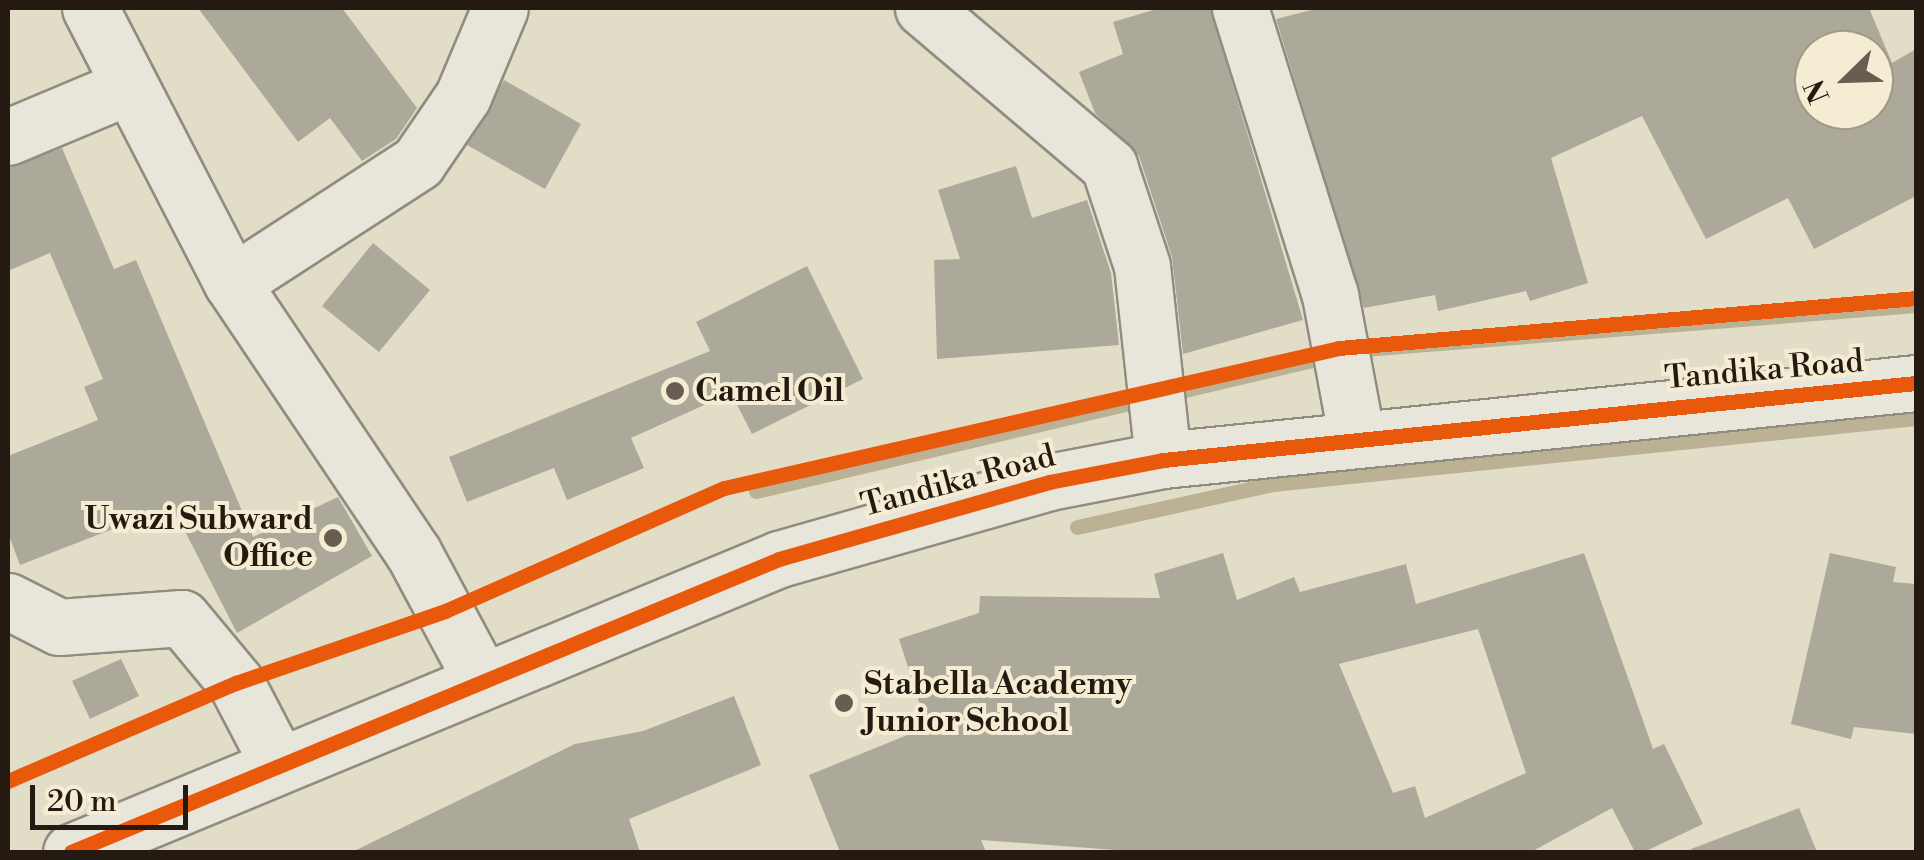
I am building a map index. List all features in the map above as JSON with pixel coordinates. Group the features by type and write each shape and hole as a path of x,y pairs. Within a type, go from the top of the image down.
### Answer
{"street":[{"path":"90,8 125,88 232,283 414,554 480,677"},
{"path":"232,283 418,162 462,96 500,8"},
{"path":"923,8 1110,166 1142,266 1163,460"},
{"path":"1240,8 1330,295 1357,439"},
{"path":"8,136 125,88"},
{"name":"Tandika Road","path":"71,852 276,760 371,730 480,677 779,559 1049,482 1163,460 1916,383"},
{"path":"8,601 59,627 182,618 236,684 276,760"}],"building":[{"path":"198,8 342,8 417,108 396,139 362,161 330,118 298,142"},
{"path":"1160,8 1210,8 1303,320 1183,354 1172,257 1139,156 1095,113 1079,72 1123,54 1113,22"},
{"path":"1319,8 1869,8 1878,30 1794,30 1794,130 1894,130 1894,62 1916,49 1916,196 1814,249 1788,198 1706,239 1642,116 1551,158 1588,283 1530,301 1526,291 1438,311 1435,295 1364,308 1276,19"},
{"path":"504,80 581,124 545,189 467,145"},
{"path":"62,148 114,269 136,260 253,537 338,497 372,556 237,633 172,506 20,565 8,533 8,456 98,420 84,387 103,379 50,253 8,271 8,168"},
{"path":"1016,166 1032,218 1087,200 1111,273 1119,345 937,359 934,260 960,259 938,190"},
{"path":"373,243 430,290 379,352 322,306"},
{"path":"807,266 863,379 752,434 731,393 631,438 644,468 567,500 554,468 467,502 449,457 710,351 696,322"},
{"path":"1223,553 1237,600 1294,577 1300,592 1406,564 1416,604 1584,553 1653,749 1664,744 1703,824 1644,852 1635,852 1612,808 1531,852 1142,852 981,840 986,852 840,852 809,775 927,727 899,639 979,613 980,596 1160,598 1154,574","holes":["1478,629 1526,773 1425,818 1415,786 1393,793 1339,664"]},
{"path":"1830,553 1896,567 1893,582 1916,584 1916,734 1854,727 1851,739 1791,724"},
{"path":"121,659 139,696 90,719 72,681"},
{"path":"734,696 761,765 629,819 640,852 352,852 575,744 643,731"},
{"path":"1799,808 1817,852 1692,852 1691,849"}],"waterway":[{"path":"1351,350 1916,305"},
{"path":"756,491 1329,356"},
{"path":"1077,527 1273,484 1916,418"}],"cycle path":[{"path":"8,781 236,683 445,611 724,488 1339,348 1916,298"},
{"path":"71,852 779,559 1049,482 1163,460 1916,383"}],"place":[{"name":"Camel Oil","path":"675,391"},
{"name":"Uwazi Subward Office","path":"333,538"},
{"name":"Stabella Academy Junior School","path":"844,703"}]}
